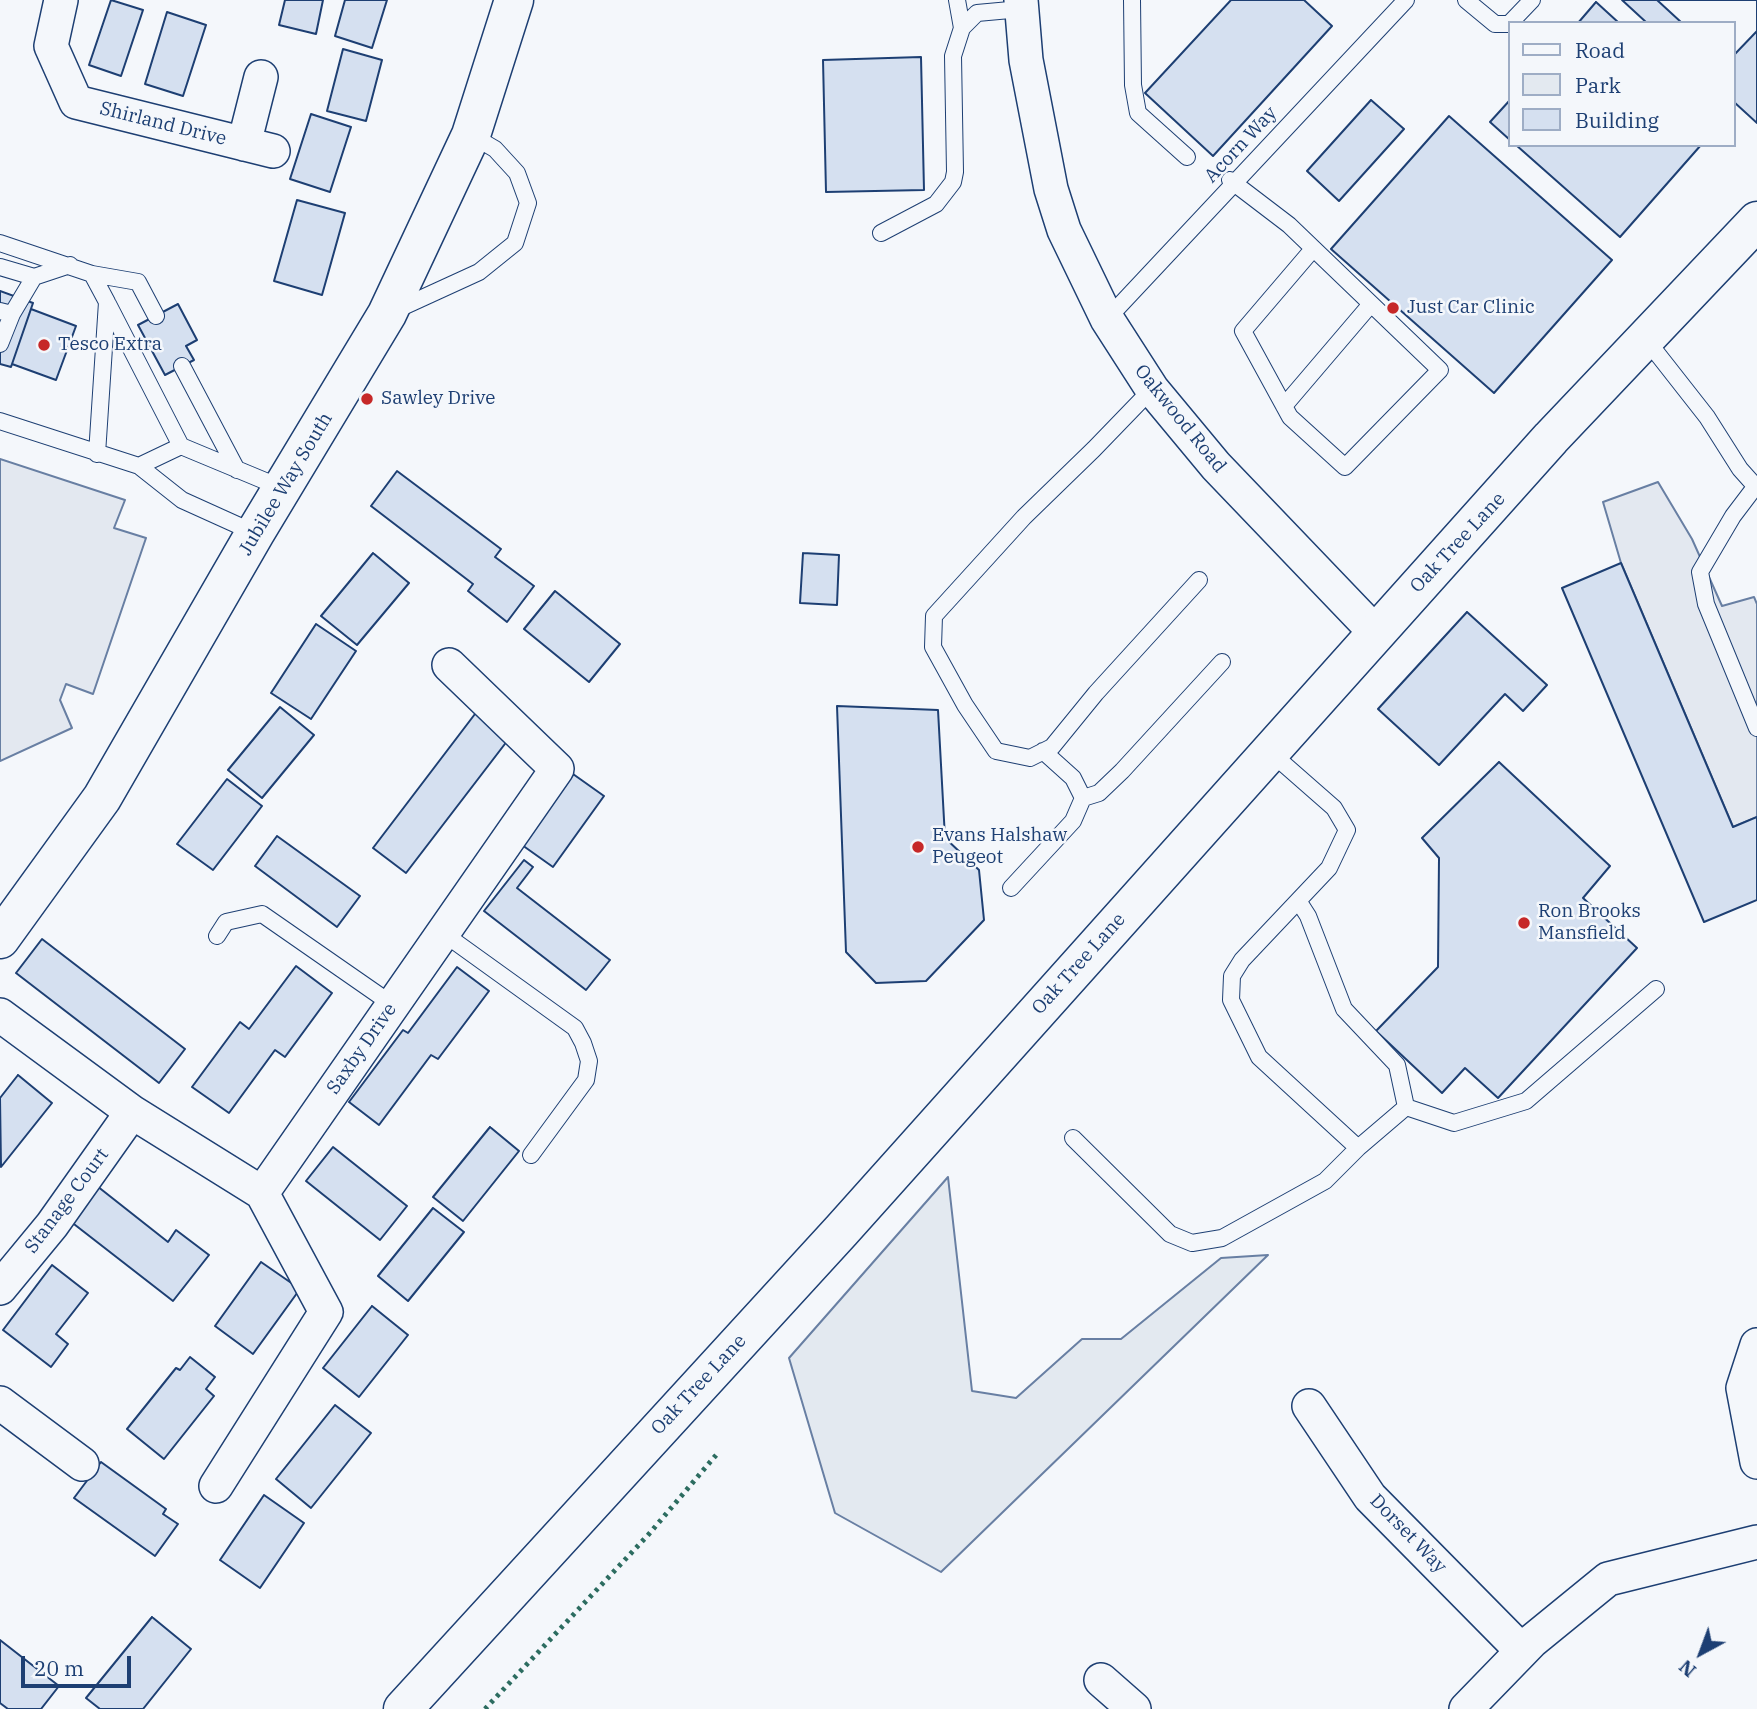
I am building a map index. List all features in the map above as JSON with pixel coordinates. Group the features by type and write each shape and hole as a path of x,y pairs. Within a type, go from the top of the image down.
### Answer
{"main road":[{"name":"Jubilee Way South","path":"0,939 102,798 255,533 387,314 471,135 514,0"},
{"name":"Oak Tree Lane","path":"403,1709 841,1231 1375,632 1757,221"}],"street":[{"name":"Shirland Drive","path":"61,0 51,46 76,102 258,148 261,77"},
{"name":"Oakwood Road","path":"1021,5 1026,60 1051,189 1064,230 1107,319 1152,389 1216,466 1375,632"},
{"name":"Saxby Drive","path":"262,1193 557,769 449,665"},
{"path":"0,1015 132,1112 262,1193 326,1312 216,1486"},
{"name":"Stanage Court","path":"0,1288 52,1225 132,1112"},
{"path":"1757,1345 1743,1388 1757,1462"},
{"path":"0,1403 82,1464"},
{"name":"Dorset Way","path":"1309,1406 1370,1497 1522,1651"},
{"path":"1466,1709 1522,1651 1608,1579 1757,1542"},
{"path":"1101,1680 1131,1708"}],"lane":[{"path":"957,0 962,28"},
{"path":"1132,0 1133,85 1138,113 1187,158"},
{"name":"Acorn Way","path":"1107,319 1232,181 1406,0"},
{"path":"1466,0 1496,24 1508,24"},
{"path":"1512,21 1532,0"},
{"path":"881,233 936,204 953,182 953,56 962,28 977,13 1021,5"},
{"path":"387,314 479,272 515,243 528,203 517,173 495,149 471,135"},
{"path":"1232,181 1289,225 1440,370 1345,467 1290,417 1242,331 1313,249"},
{"path":"0,243 92,274 138,282 156,316"},
{"path":"0,344 6,313 34,277 70,265"},
{"path":"0,267 34,277"},
{"path":"92,274 181,446 283,488"},
{"path":"97,454 107,302"},
{"path":"1284,406 1371,304"},
{"path":"1646,338 1756,487 1732,516 1700,572 1706,604 1757,728"},
{"path":"182,366 237,470"},
{"path":"1152,389 1024,517 934,616 933,647 965,705 996,751 1030,758 1052,747 1096,693 1199,580"},
{"path":"0,421 139,466 182,500 255,533"},
{"path":"139,466 181,446"},
{"path":"1083,798 1100,793 1223,662"},
{"path":"1043,751 1073,778 1083,798"},
{"path":"1269,751 1334,808 1347,830 1329,868 1242,960 1232,976 1231,1000 1259,1057 1358,1148"},
{"path":"1011,888 1073,821 1083,798"},
{"path":"1299,902 1308,916 1344,1009 1397,1065 1406,1107"},
{"path":"217,936 226,922 262,914 393,1005"},
{"path":"443,933 575,1028 583,1044 589,1061 586,1080 531,1155"},
{"path":"1406,1107 1454,1123 1526,1101 1656,989"},
{"path":"1073,1138 1170,1234 1192,1243 1222,1238 1325,1181 1358,1148 1406,1107"}],"green space":[{"path":"948,1177 972,1391 1016,1398 1082,1339 1121,1339 1221,1258 1268,1255 941,1572 835,1513 789,1358"}],"shaded area":[{"path":"0,459 125,500 114,528 146,538 93,694 66,684 60,700 72,728 0,761"},
{"path":"1658,482 1692,539 1722,606 1754,597 1757,604 1757,817 1733,827 1621,563 1603,502"}],"building":[{"path":"111,0 143,10 121,76 89,65"},
{"path":"285,0 323,0 316,34 279,25"},
{"path":"345,0 387,0 372,48 335,36"},
{"path":"1231,0 1304,0 1332,26 1213,156 1145,93"},
{"path":"1622,0 1757,0 1757,123 1736,104 1736,21 1645,21"},
{"path":"1657,0 1757,0 1757,31 1736,53 1736,21 1680,21"},
{"path":"1596,2 1617,21 1580,21"},
{"path":"167,12 206,25 183,96 145,84"},
{"path":"343,49 382,60 366,121 327,111"},
{"path":"921,57 924,190 826,192 823,60"},
{"path":"1371,100 1404,129 1339,201 1307,171"},
{"path":"1508,102 1508,138 1490,122"},
{"path":"311,114 351,127 330,192 290,179"},
{"path":"1449,116 1612,260 1494,393 1331,249"},
{"path":"1518,147 1699,147 1620,237"},
{"path":"297,200 345,213 322,295 274,281"},
{"path":"0,291 33,303 11,367 0,364"},
{"path":"178,304 197,340 186,346 194,360 165,375 138,325"},
{"name":"Tesco Extra","path":"31,309 76,326 56,380 12,364"},
{"path":"397,471 501,549 495,557 534,586 507,622 468,591 473,584 371,506"},
{"path":"373,553 409,583 357,645 321,616"},
{"path":"803,553 839,555 837,605 800,603"},
{"path":"1621,563 1733,827 1757,817 1757,900 1704,922 1562,588"},
{"path":"555,591 620,644 589,682 524,629"},
{"path":"1467,612 1547,685 1523,711 1505,694 1439,765 1378,709"},
{"path":"316,624 356,651 311,719 271,693"},
{"path":"837,706 938,710 945,838 979,870 984,920 926,981 876,983 846,952"},
{"path":"280,707 314,735 262,798 228,770"},
{"path":"478,710 511,736 406,873 373,848"},
{"name":"Ron Brooks Mansfield","path":"1499,762 1610,866 1583,898 1637,948 1498,1098 1465,1068 1442,1093 1376,1031 1438,967 1439,858 1422,838"},
{"path":"573,774 604,796 553,867 522,845"},
{"path":"227,779 262,806 213,870 177,844"},
{"path":"277,836 360,896 337,927 255,866"},
{"path":"524,860 533,867 517,888 610,960 586,990 484,911"},
{"path":"42,939 185,1049 159,1083 16,973"},
{"path":"296,966 332,993 285,1057 275,1050 229,1113 192,1087 240,1022 249,1029"},
{"path":"457,967 489,991 438,1059 431,1055 379,1125 349,1102 403,1030 408,1033"},
{"path":"18,1075 52,1103 1,1167 0,1098"},
{"path":"490,1127 519,1151 463,1221 433,1197"},
{"path":"333,1147 407,1206 380,1240 306,1181"},
{"path":"97,1186 168,1242 176,1230 209,1255 173,1301 70,1221"},
{"path":"433,1208 464,1232 408,1301 378,1276"},
{"path":"261,1262 300,1289 253,1354 215,1326"},
{"path":"52,1265 88,1293 56,1334 68,1344 51,1367 3,1330"},
{"path":"372,1306 408,1335 359,1397 323,1368"},
{"path":"190,1357 215,1377 206,1389 214,1396 164,1459 127,1429 176,1368 180,1370"},
{"path":"335,1405 371,1433 311,1508 276,1479"},
{"path":"101,1462 166,1509 163,1514 178,1524 155,1556 74,1498"},
{"path":"264,1495 304,1523 260,1588 220,1560"},
{"path":"152,1617 191,1649 143,1709 100,1709 86,1698"},
{"path":"0,1640 59,1686 41,1709 8,1709 0,1703"}],"hedge":[{"path":"485,1709 649,1534 717,1454"}],"place":[{"name":"Just Car Clinic","path":"1393,308"},
{"name":"Tesco Extra","path":"44,345"},
{"name":"Sawley Drive","path":"367,399"},
{"name":"Evans Halshaw Peugeot","path":"918,847"},
{"name":"Ron Brooks Mansfield","path":"1524,923"}]}
